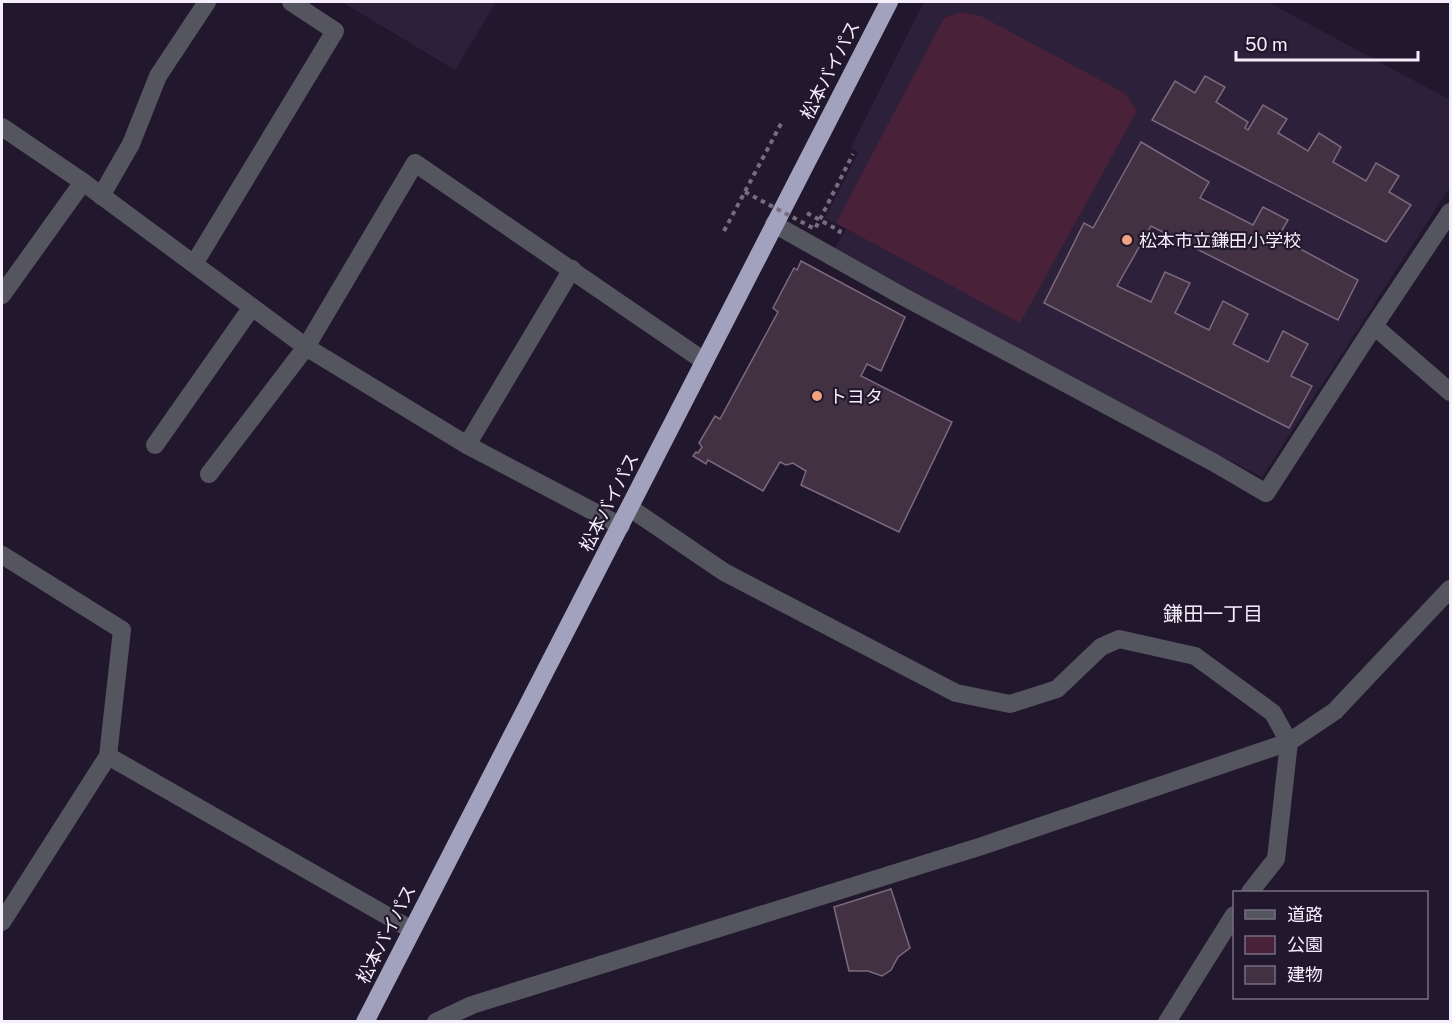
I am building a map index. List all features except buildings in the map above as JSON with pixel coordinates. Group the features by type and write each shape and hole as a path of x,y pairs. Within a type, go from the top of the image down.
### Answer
{"highway":[{"name":"松本バイパス","path":"365,1022 889,2"}],"street":[{"path":"101,196 131,144 158,76 207,2"},
{"path":"194,264 335,31 291,2"},
{"path":"2,127 83,182 306,346 467,445 621,526"},
{"path":"209,474 306,346 415,163 704,361"},
{"path":"2,295 83,182"},
{"path":"774,224 1266,493 1450,212"},
{"path":"467,445 572,269"},
{"path":"154,445 252,307"},
{"path":"1374,326 1450,392"},
{"path":"630,508 724,572 956,693 1010,704 1057,689 1101,647 1119,639 1195,656 1273,713 1288,742 1276,859 1251,891"},
{"path":"2,555 122,630 108,756 2,922"},
{"path":"436,1022 472,1005 982,846 1288,742 1335,711 1450,589"},
{"path":"108,756 412,930"},
{"path":"1167,1022 1233,917"}],"path":[{"path":"724,231 783,120"},
{"path":"745,192 815,229 853,154"}],"shaded area":[{"path":"342,2 496,2 455,70"},
{"name":"松本市立鎌田小学校","path":"924,2 1268,2 1450,100 1450,187 1262,477 1026,356 833,252 846,229 825,218 858,153 851,147"}],"green space":[{"path":"961,12 981,16 1126,94 1137,111 1020,323 836,223 944,18"}],"place":[{"name":"松本市立鎌田小学校","path":"1127,240"},
{"name":"トヨタ","path":"817,396"}],"district":[{"name":"鎌田一丁目","path":"1213,614"}]}
